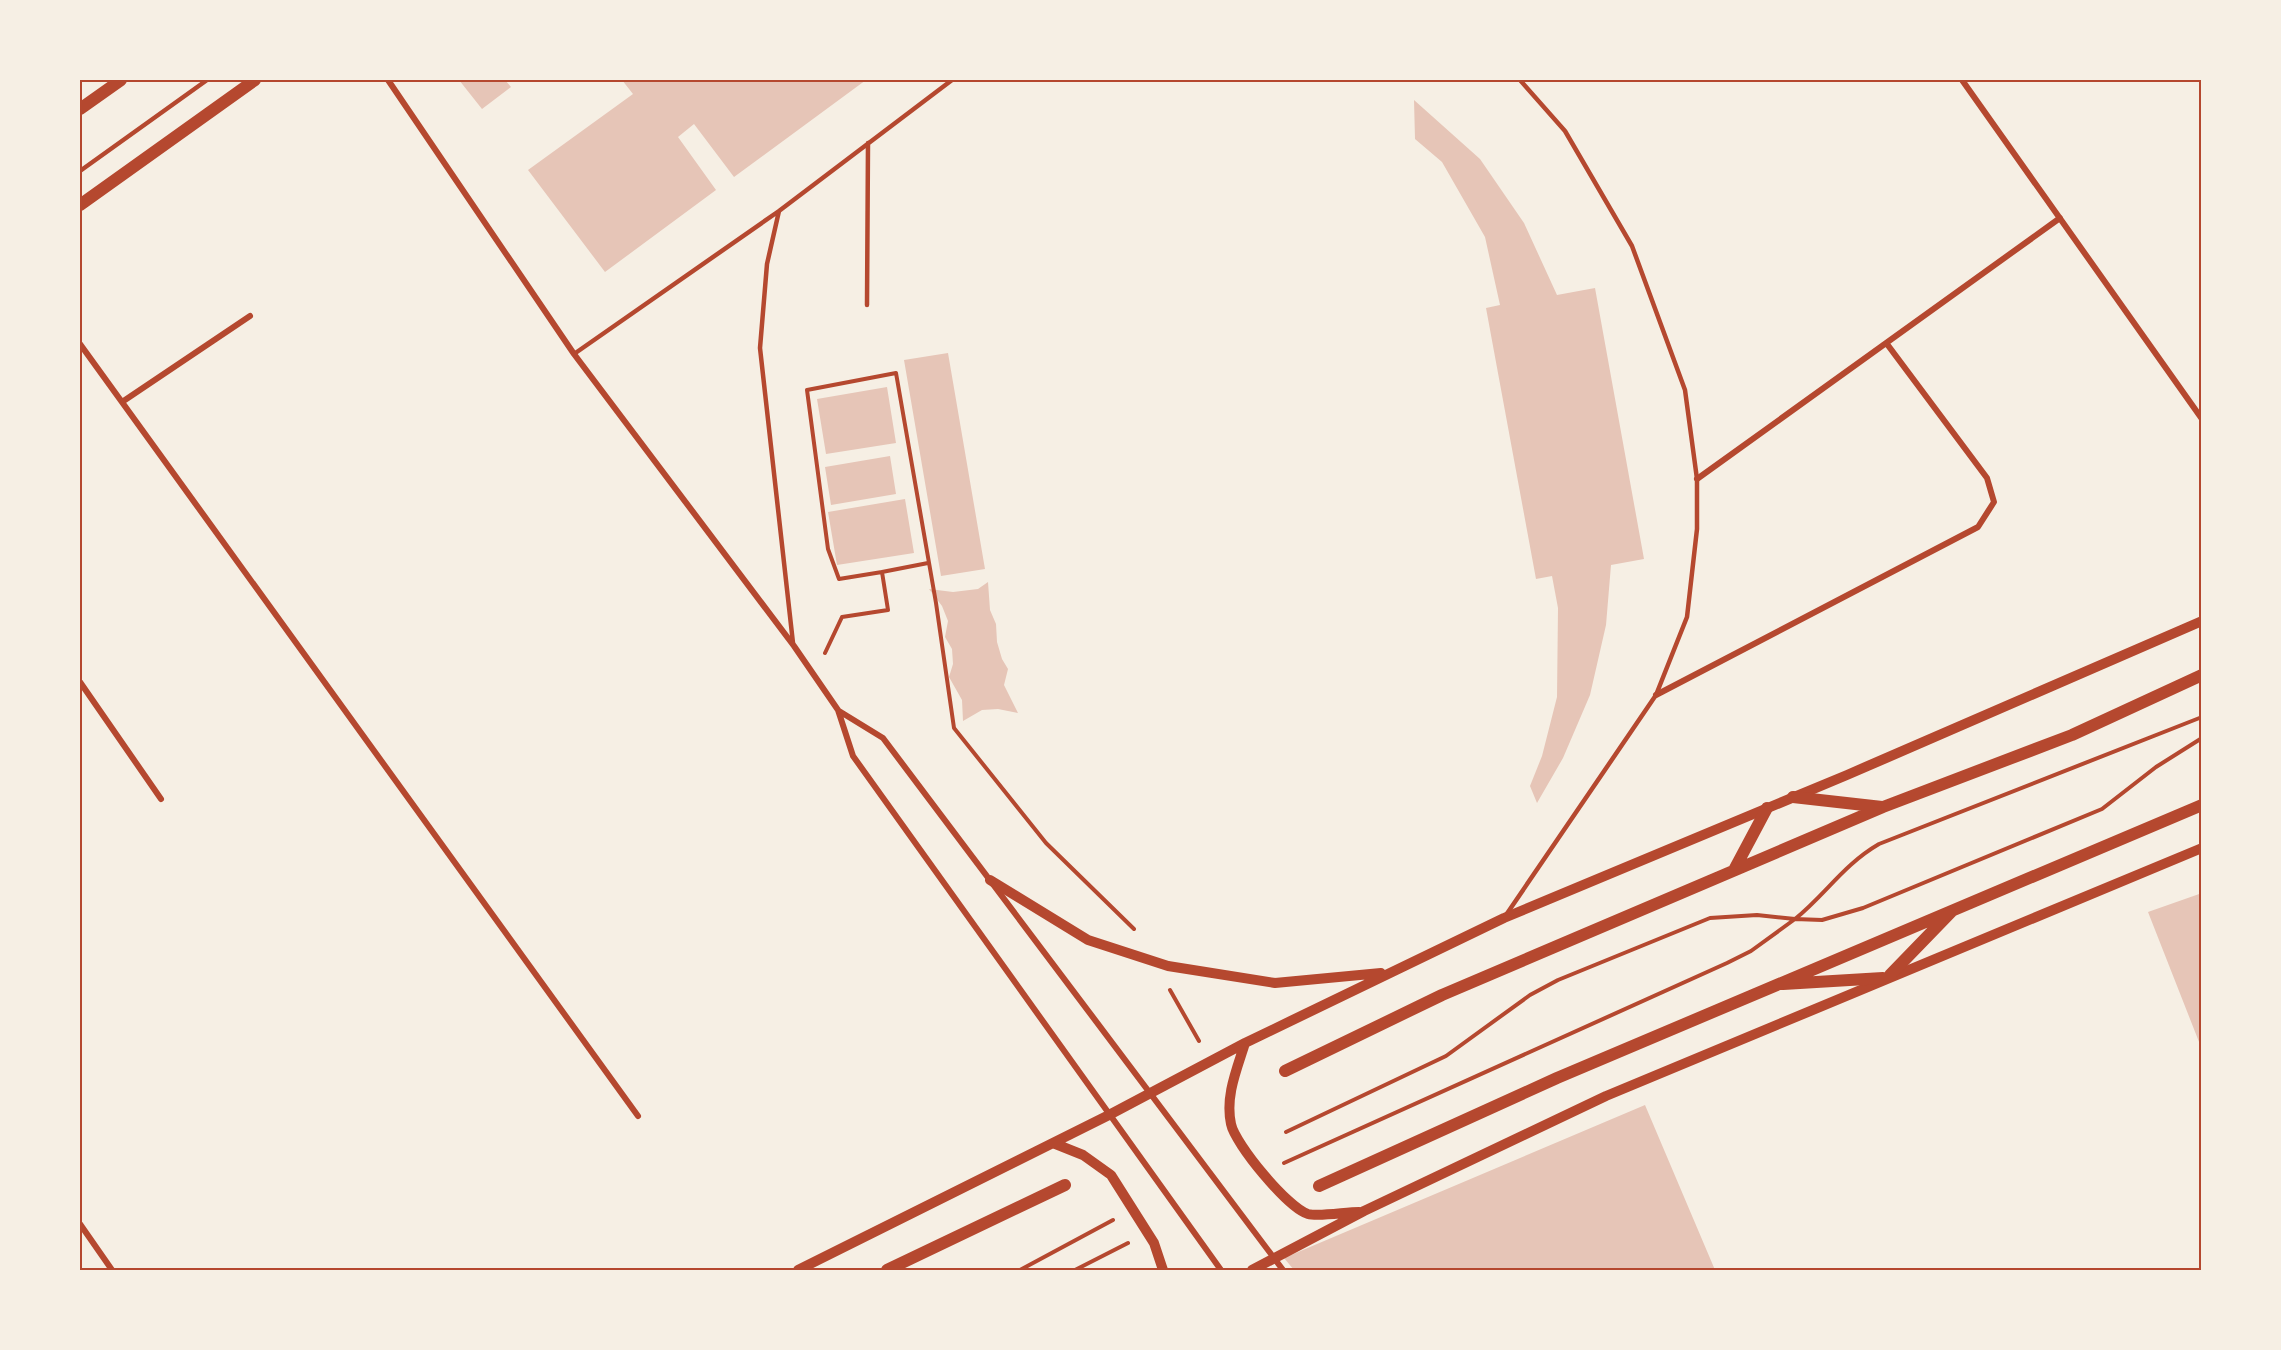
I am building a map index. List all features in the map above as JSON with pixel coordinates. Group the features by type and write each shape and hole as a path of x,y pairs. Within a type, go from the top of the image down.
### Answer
{"main road":[{"path":"80,109 121,80"},
{"path":"80,205 255,80"},
{"path":"1285,1071 1442,995 1883,807 2072,735 2202,675"},
{"path":"1793,796 1883,807"},
{"path":"1319,1186 1773,985 2202,805"},
{"path":"1734,870 1767,807"},
{"path":"1773,985 1887,977 1956,907"},
{"path":"887,1270 1065,1185"}],"street":[{"path":"388,80 574,354 794,646 838,710 853,756 1221,1270"},
{"path":"1962,80 2202,419"},
{"path":"1697,479 2060,218"},
{"path":"122,402 250,316"},
{"path":"80,344 638,1116"},
{"path":"1656,695 1978,526 1994,502 1987,478 1887,344"},
{"path":"798,1270 1109,1115 1245,1043 1504,918 2202,621"},
{"path":"80,682 161,799"},
{"path":"838,710 883,738 1283,1270"},
{"path":"1252,1270 1364,1211 1606,1096 1887,977 2202,848"},
{"path":"990,880 1088,940 1168,966 1275,983 1388,973"},
{"path":"1245,1043 1230,1094 1231,1126 1247,1152 1278,1193 1308,1214 1364,1211"},
{"path":"1053,1143 1083,1155 1111,1175 1154,1243 1163,1270"},
{"path":"80,1224 112,1270"}],"lane":[{"path":"80,171 207,80"},
{"path":"574,354 779,211 952,80"},
{"path":"1504,918 1656,695 1687,616 1697,529 1697,479 1685,390 1632,246 1565,131 1520,80"},
{"path":"867,304 868,143"},
{"path":"779,211 767,264 760,348 794,646"}],"path":[{"path":"927,563 839,579 828,549 807,390 896,373 954,728"},
{"path":"814,676 843,617 888,610 882,572"},
{"path":"1283,1164 1751,951 1796,919 1822,895 1840,872 1879,844 2202,717"},
{"path":"1286,1132 1446,1056 1530,995 1558,980 1710,918 1757,915 1822,920 1863,908 2102,809 2164,761 2202,738"},
{"path":"1020,1270 1122,1215"},
{"path":"1076,1270 1138,1238"}],"building":[{"path":"459,80 505,80 511,87 482,109"},
{"path":"622,80 866,80 734,177 694,124 678,137 716,190 605,272 528,170 633,94"},
{"path":"1414,100 1480,159 1524,223 1557,295 1595,288 1644,559 1611,565 1606,625 1590,695 1563,758 1537,803 1530,786 1542,756 1557,697 1558,608 1552,576 1536,579 1486,308 1500,305 1485,237 1442,162 1415,139"},
{"path":"948,353 985,569 941,576 904,360"},
{"path":"887,387 896,443 826,454 817,399"},
{"path":"890,456 896,494 831,505 825,467"},
{"path":"905,499 914,553 837,565 828,512"},
{"path":"988,582 990,610 996,624 997,642 1008,669 1004,685 1018,713 998,709 982,710 963,721 962,700 949,677 953,664 952,649 945,637 948,621 942,606 929,589 953,592 978,589"},
{"path":"2202,893 2202,1047 2201,1047 2148,912"},
{"path":"1645,1105 1715,1270 1294,1270 1284,1258"}]}
